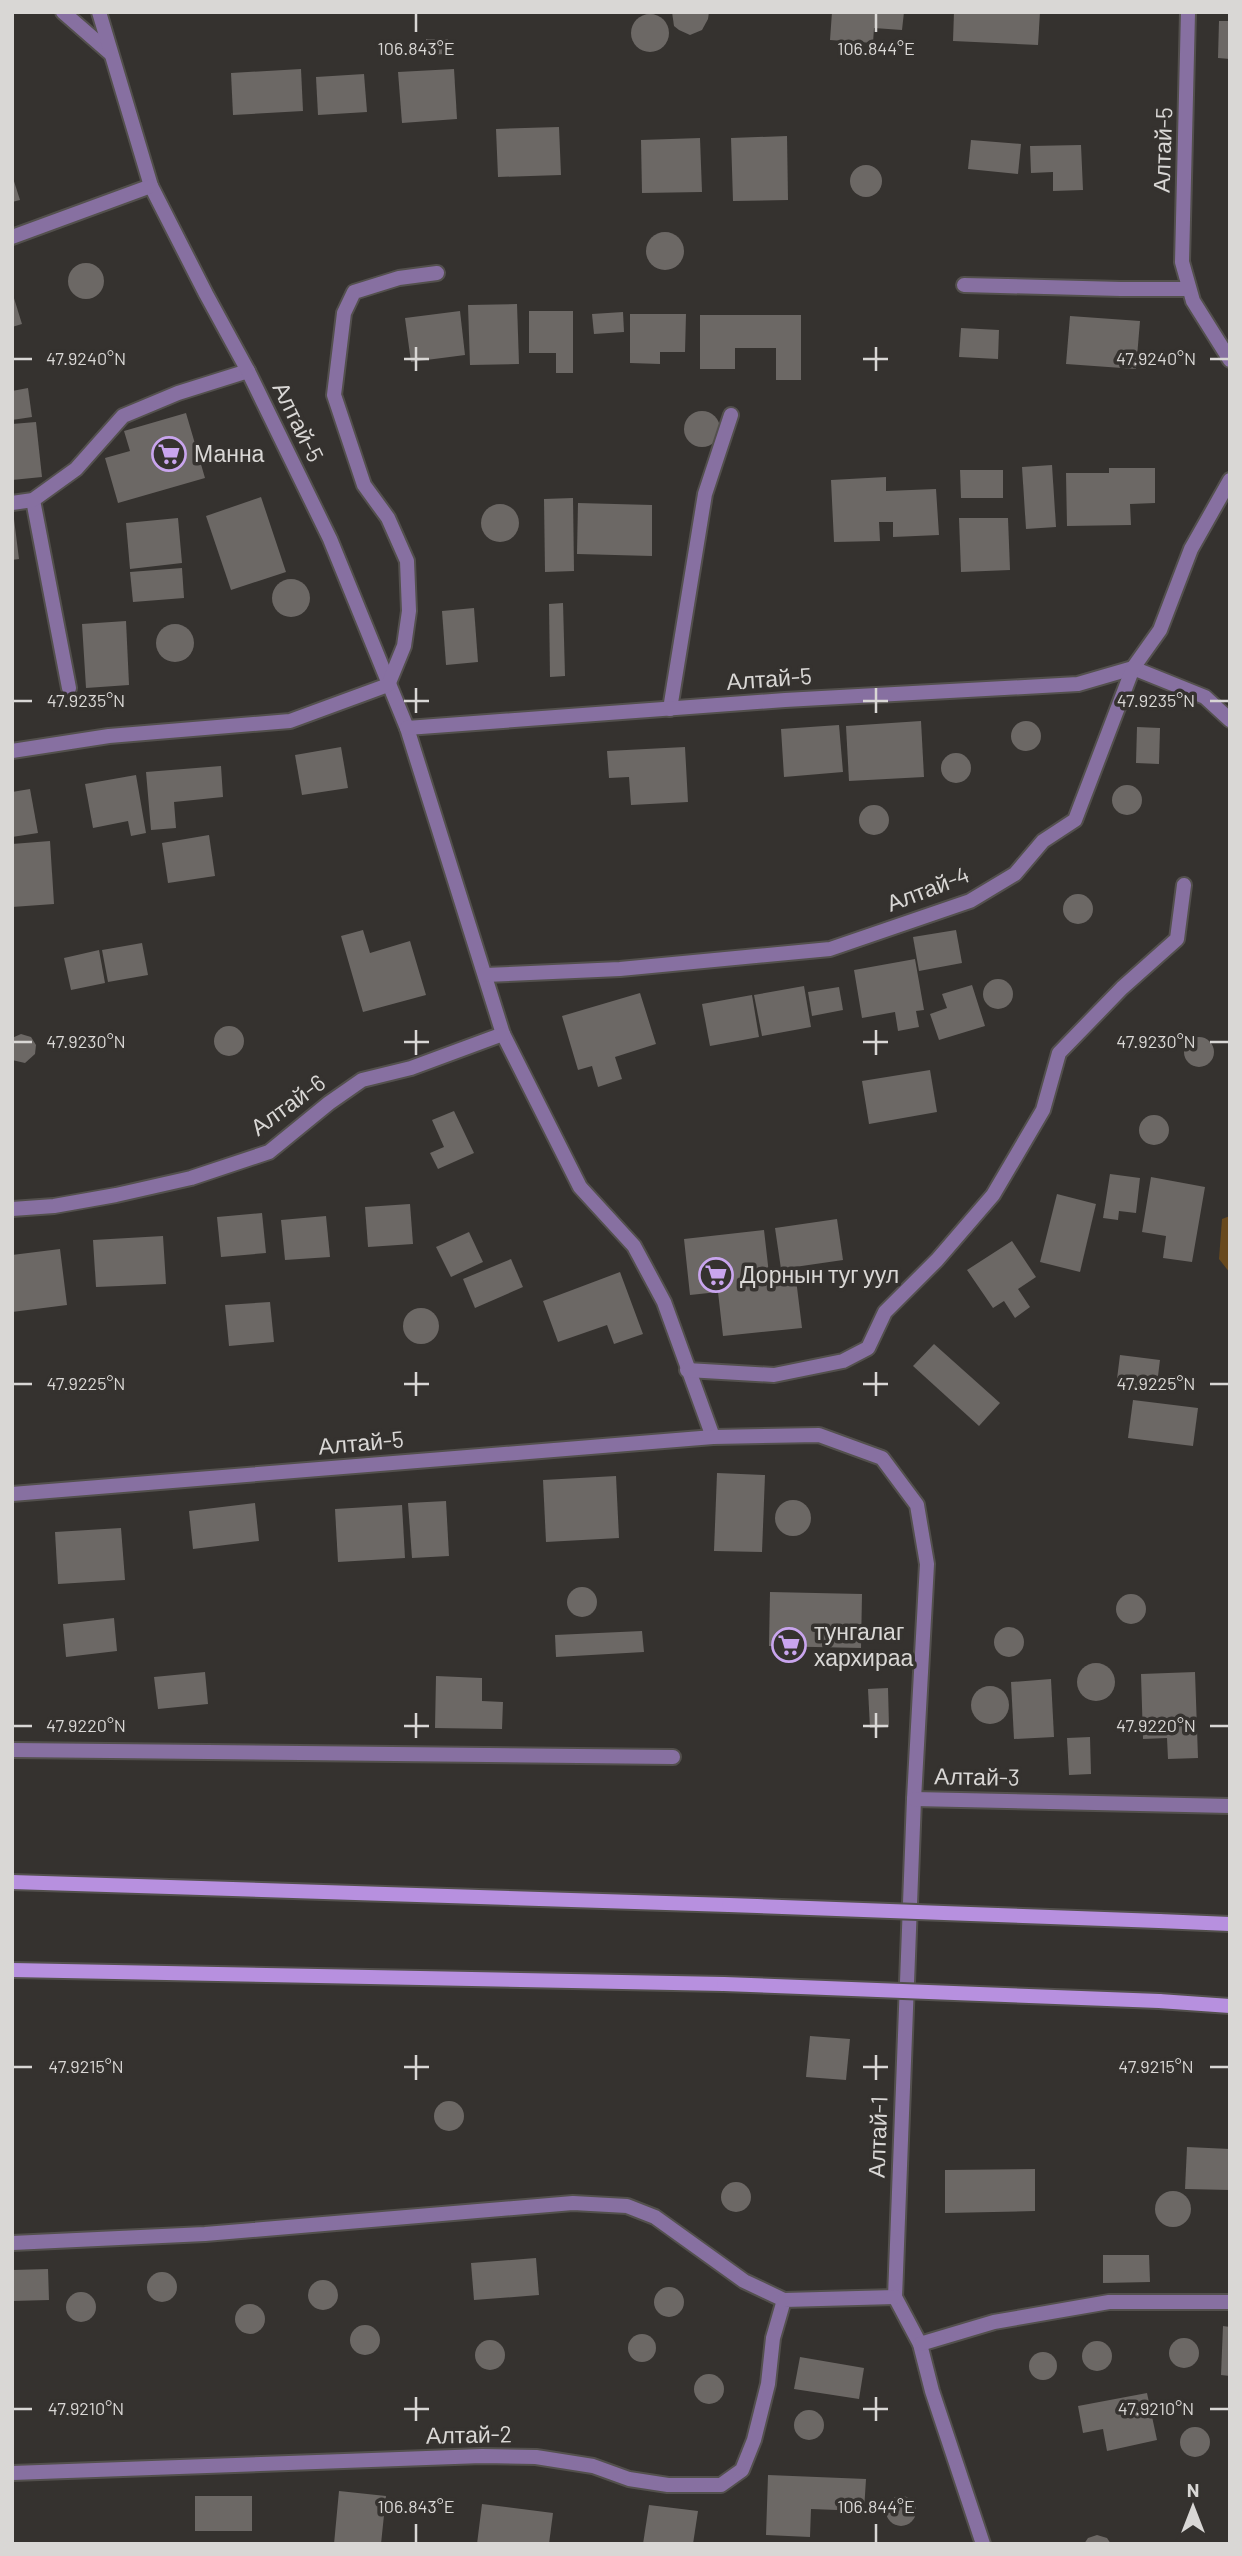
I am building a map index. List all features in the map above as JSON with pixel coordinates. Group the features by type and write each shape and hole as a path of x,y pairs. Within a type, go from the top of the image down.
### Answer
{"main road":[{"path":"12,1882 1230,1924"},
{"path":"12,1970 724,1984 1230,2006"}],"street":[{"path":"63,12 110,53"},
{"name":"Алтай-5","path":"99,12 151,186 248,371 330,540 388,685"},
{"name":"Алтай-5","path":"1188,12 1182,262 1193,301 1230,359"},
{"path":"12,237 151,186"},
{"name":"Алтай-5","path":"388,685 404,646 410,611 407,561 388,518 365,485 334,395 344,313 354,292 399,278 438,273"},
{"path":"964,285 1189,289"},
{"path":"12,503 33,500 76,469 123,416 178,393 248,371"},
{"path":"670,709 705,494 732,415"},
{"name":"Алтай-4","path":"485,975 620,969 830,949 970,901 1015,874 1043,841 1074,820 1133,668 1160,630 1191,549 1230,480"},
{"path":"33,500 69,688"},
{"path":"1133,668 1205,697 1230,720"},
{"name":"Алтай-5","path":"407,728 785,700 1078,684 1133,668"},
{"path":"12,751 109,736 290,721 388,685 407,728 503,1034 580,1186 634,1246 664,1302 713,1437"},
{"path":"687,1370 774,1375 843,1361 868,1348 885,1312 937,1260 993,1195 1043,1110 1059,1053 1122,988 1177,939 1184,885"},
{"name":"Алтай-6","path":"12,1209 54,1206 116,1195 191,1178 269,1152 329,1102 362,1080 411,1068 503,1034"},
{"name":"Алтай-3","path":"713,1437 819,1435 882,1458 916,1505 927,1564 914,1799 1230,1806"},
{"name":"Алтай-5","path":"12,1494 713,1437"},
{"path":"12,1751 673,1757"},
{"name":"Алтай-1","path":"895,2297 914,1799"},
{"path":"12,2243 205,2234 573,2203 627,2206 655,2217 744,2281 784,2300 895,2297 920,2344 932,2390 983,2544"},
{"name":"Алтай-2","path":"12,2473 482,2456 536,2458 593,2466 629,2479 668,2486 721,2486 741,2470 754,2440 768,2384 773,2338 784,2300"},
{"path":"920,2344 994,2322 1109,2302 1230,2302"}],"shaded area":[{"path":"1230,1216 1230,1273 1219,1259 1222,1219"}],"building":[{"path":"672,12 709,12 702,30 690,35 674,26"},
{"path":"832,12 904,12 902,30 874,28 873,43 830,40"},
{"path":"954,12 1040,12 1038,45 953,41"},
{"path":"650,14 663,20 669,33 663,46 650,52 637,46 631,33 637,20"},
{"path":"1219,21 1230,21 1230,59 1218,58"},
{"path":"426,39 448,39 448,54 426,55"},
{"path":"301,69 303,111 233,115 231,73"},
{"path":"454,69 457,119 402,123 398,72"},
{"path":"364,74 367,112 318,115 316,77"},
{"path":"559,127 561,175 498,177 496,129"},
{"path":"787,136 788,200 733,201 731,138"},
{"path":"700,138 702,192 642,193 641,140"},
{"path":"971,140 1021,144 1018,174 968,169"},
{"path":"1081,145 1083,190 1053,191 1053,172 1031,173 1030,146"},
{"path":"866,165 877,170 882,181 877,192 866,197 855,192 850,181 855,170"},
{"path":"12,175 20,200 12,202"},
{"path":"665,232 678,238 684,251 678,264 665,270 652,264 646,251 652,238"},
{"path":"86,263 99,268 104,281 99,294 86,299 73,294 68,281 73,268"},
{"path":"12,296 22,324 12,327"},
{"path":"517,304 519,364 470,365 468,305"},
{"path":"460,311 465,355 411,362 405,318"},
{"path":"529,311 573,311 573,373 556,373 556,353 529,353"},
{"path":"623,312 624,332 594,334 592,314"},
{"path":"630,314 686,314 685,352 660,352 660,364 630,363"},
{"path":"700,315 801,315 801,380 776,380 776,348 735,348 735,369 700,369"},
{"path":"1070,316 1140,321 1136,369 1066,364"},
{"path":"961,328 999,330 998,359 959,357"},
{"path":"28,388 32,417 12,420 12,391"},
{"path":"702,411 715,416 720,429 715,442 702,447 689,442 684,429 689,416"},
{"path":"186,413 205,478 118,503 105,458 130,451 124,431"},
{"path":"36,422 42,477 12,480 12,424"},
{"path":"1052,465 1056,527 1026,529 1022,467"},
{"path":"1109,468 1155,468 1155,503 1130,504 1131,525 1067,526 1066,473 1109,473"},
{"path":"960,470 1003,470 1003,498 961,498"},
{"path":"886,477 886,491 936,489 939,535 893,537 893,522 879,522 880,541 834,542 831,480"},
{"path":"261,497 286,572 231,590 206,516"},
{"path":"573,498 574,571 545,572 544,499"},
{"path":"578,503 652,505 652,556 577,554"},
{"path":"500,504 513,510 519,523 513,536 500,542 487,536 481,523 487,510"},
{"path":"178,518 182,563 130,569 126,523"},
{"path":"959,518 1008,518 1010,570 961,572"},
{"path":"14,519 19,559 12,560 12,520"},
{"path":"182,568 184,598 133,602 130,572"},
{"path":"291,579 304,585 310,598 304,611 291,617 278,611 272,598 278,585"},
{"path":"563,603 565,676 550,677 549,604"},
{"path":"474,608 478,662 446,665 442,611"},
{"path":"126,621 129,685 86,688 82,624"},
{"path":"175,624 188,630 194,643 188,656 175,662 162,656 156,643 162,630"},
{"path":"921,721 924,777 849,781 846,726"},
{"path":"1026,721 1036,726 1041,736 1036,746 1026,751 1016,746 1011,736 1016,726"},
{"path":"839,725 843,772 784,777 781,729"},
{"path":"1137,727 1160,728 1159,764 1136,763"},
{"path":"341,747 348,788 302,795 295,755"},
{"path":"685,747 688,802 631,805 629,777 609,778 607,751"},
{"path":"956,753 966,758 971,768 966,778 956,783 946,778 941,768 946,758"},
{"path":"221,766 223,797 174,802 176,828 151,830 146,772"},
{"path":"136,775 146,833 131,836 128,821 93,828 85,784"},
{"path":"1127,785 1137,790 1142,800 1137,810 1127,815 1117,810 1112,800 1117,790"},
{"path":"30,789 38,833 12,837 12,792"},
{"path":"874,805 884,810 889,820 884,830 874,835 864,830 859,820 864,810"},
{"path":"209,835 215,876 168,883 162,843"},
{"path":"50,841 54,904 12,907 12,844"},
{"path":"1078,894 1088,899 1093,909 1088,919 1078,924 1068,919 1063,909 1068,899"},
{"path":"363,930 370,953 410,941 426,995 363,1012 341,936"},
{"path":"956,930 962,963 919,971 913,937"},
{"path":"142,943 148,975 108,982 102,950"},
{"path":"99,950 105,983 71,990 64,958"},
{"path":"915,959 924,1010 916,1011 919,1027 898,1031 895,1012 862,1018 854,970"},
{"path":"998,979 1008,984 1013,994 1008,1004 998,1009 988,1004 983,994 988,984"},
{"path":"972,985 985,1026 939,1040 930,1014 947,1008 942,994"},
{"path":"804,986 811,1027 762,1036 754,995"},
{"path":"839,987 843,1010 812,1016 808,992"},
{"path":"640,993 656,1044 615,1057 622,1079 598,1087 592,1066 578,1070 562,1016"},
{"path":"752,995 759,1037 710,1046 702,1004"},
{"path":"229,1026 239,1031 244,1041 239,1051 229,1056 219,1051 214,1041 219,1031"},
{"path":"21,1034 31,1037 36,1045 35,1054 25,1063 12,1060 12,1038"},
{"path":"1199,1037 1209,1042 1214,1052 1209,1062 1199,1067 1189,1062 1184,1052 1189,1042"},
{"path":"930,1070 937,1112 869,1124 862,1081"},
{"path":"454,1111 474,1153 438,1169 430,1153 444,1147 432,1120"},
{"path":"1154,1115 1164,1120 1169,1130 1164,1140 1154,1145 1144,1140 1139,1130 1144,1120"},
{"path":"1110,1174 1140,1178 1136,1213 1119,1211 1118,1220 1103,1218"},
{"path":"1151,1177 1205,1187 1192,1262 1163,1258 1166,1236 1142,1232"},
{"path":"1057,1194 1096,1204 1080,1272 1040,1262"},
{"path":"410,1204 413,1244 368,1247 365,1207"},
{"path":"262,1213 266,1253 221,1257 217,1217"},
{"path":"326,1216 330,1257 285,1260 281,1220"},
{"path":"837,1219 843,1260 781,1269 775,1228"},
{"path":"764,1230 769,1274 795,1271 802,1328 723,1336 718,1292 690,1295 684,1239"},
{"path":"469,1232 483,1262 451,1277 436,1247"},
{"path":"163,1236 166,1284 96,1287 93,1240"},
{"path":"1012,1241 1036,1277 1018,1289 1030,1307 1015,1318 1004,1301 993,1308 967,1270"},
{"path":"60,1249 67,1305 12,1312 12,1255"},
{"path":"511,1259 523,1287 475,1308 463,1279"},
{"path":"620,1272 643,1334 614,1344 607,1325 558,1342 543,1301"},
{"path":"270,1302 274,1342 229,1346 225,1305"},
{"path":"421,1308 434,1313 439,1326 434,1339 421,1344 408,1339 403,1326 408,1313"},
{"path":"934,1344 1000,1403 979,1426 913,1366"},
{"path":"1120,1355 1160,1360 1156,1392 1116,1387"},
{"path":"1133,1400 1198,1408 1193,1446 1128,1438"},
{"path":"717,1473 765,1475 762,1552 714,1551"},
{"path":"616,1476 619,1538 546,1542 543,1480"},
{"path":"793,1500 806,1505 811,1518 806,1531 793,1536 780,1531 775,1518 780,1505"},
{"path":"446,1501 449,1556 412,1558 408,1503"},
{"path":"255,1503 259,1541 193,1549 189,1511"},
{"path":"402,1505 405,1558 338,1562 335,1509"},
{"path":"121,1528 125,1580 58,1584 55,1532"},
{"path":"582,1587 592,1592 597,1602 592,1612 582,1617 572,1612 567,1602 572,1592"},
{"path":"770,1592 862,1594 861,1648 769,1646"},
{"path":"1131,1594 1141,1599 1146,1609 1141,1619 1131,1624 1121,1619 1116,1609 1121,1599"},
{"path":"114,1618 117,1651 66,1657 63,1624"},
{"path":"1009,1627 1019,1632 1024,1642 1019,1652 1009,1657 999,1652 994,1642 999,1632"},
{"path":"642,1631 644,1652 556,1657 555,1635"},
{"path":"1096,1663 1109,1669 1115,1682 1109,1695 1096,1701 1083,1695 1077,1682 1083,1669"},
{"path":"205,1672 208,1704 158,1709 154,1677"},
{"path":"1195,1672 1198,1758 1168,1759 1167,1738 1143,1739 1141,1674"},
{"path":"436,1676 482,1678 482,1701 503,1702 502,1729 435,1728"},
{"path":"1051,1679 1054,1737 1014,1739 1011,1682"},
{"path":"990,1686 1003,1692 1009,1705 1003,1718 990,1724 977,1718 971,1705 977,1692"},
{"path":"888,1688 889,1727 870,1728 868,1689"},
{"path":"1090,1737 1091,1774 1069,1775 1067,1738"},
{"path":"810,2036 850,2039 846,2080 806,2077"},
{"path":"449,2101 459,2106 464,2116 459,2126 449,2131 439,2126 434,2116 439,2106"},
{"path":"1187,2147 1230,2149 1230,2190 1185,2189"},
{"path":"1035,2169 1035,2211 945,2213 945,2170"},
{"path":"736,2182 746,2187 751,2197 746,2207 736,2212 726,2207 721,2197 726,2187"},
{"path":"1173,2191 1186,2196 1191,2209 1186,2222 1173,2227 1160,2222 1155,2209 1160,2196"},
{"path":"1103,2255 1149,2255 1150,2282 1103,2283"},
{"path":"536,2258 539,2295 474,2300 471,2263"},
{"path":"48,2269 49,2300 12,2301 12,2270"},
{"path":"162,2272 172,2277 177,2287 172,2297 162,2302 152,2297 147,2287 152,2277"},
{"path":"323,2280 333,2285 338,2295 333,2305 323,2310 313,2305 308,2295 313,2285"},
{"path":"669,2287 679,2292 684,2302 679,2312 669,2317 659,2312 654,2302 659,2292"},
{"path":"81,2292 91,2297 96,2307 91,2317 81,2322 71,2317 66,2307 71,2297"},
{"path":"250,2304 260,2309 265,2319 260,2329 250,2334 240,2329 235,2319 240,2309"},
{"path":"365,2325 375,2330 380,2340 375,2350 365,2355 355,2350 350,2340 355,2330"},
{"path":"1223,2326 1230,2327 1230,2376 1221,2375"},
{"path":"642,2334 652,2338 656,2348 652,2358 642,2362 632,2358 628,2348 632,2338"},
{"path":"1184,2338 1194,2343 1199,2353 1194,2363 1184,2368 1174,2363 1169,2353 1174,2343"},
{"path":"490,2340 500,2345 505,2355 500,2365 490,2370 480,2365 475,2355 480,2345"},
{"path":"1097,2341 1107,2346 1112,2356 1107,2366 1097,2371 1087,2366 1082,2356 1087,2346"},
{"path":"1043,2352 1053,2356 1057,2366 1053,2376 1043,2380 1033,2376 1029,2366 1033,2356"},
{"path":"800,2357 864,2368 859,2399 794,2389"},
{"path":"709,2374 719,2379 724,2389 719,2399 709,2404 699,2399 694,2389 699,2379"},
{"path":"1147,2393 1157,2440 1107,2451 1103,2429 1083,2433 1078,2406"},
{"path":"809,2410 819,2415 824,2425 819,2435 809,2440 799,2435 794,2425 799,2415"},
{"path":"1195,2427 1205,2432 1210,2442 1205,2452 1195,2457 1185,2452 1180,2442 1185,2432"},
{"path":"768,2475 866,2479 864,2511 811,2509 810,2537 766,2535"},
{"path":"339,2491 386,2496 381,2544 334,2544"},
{"path":"195,2496 252,2496 252,2531 195,2531"},
{"path":"901,2496 911,2501 916,2511 911,2521 901,2526 891,2521 886,2511 891,2501"},
{"path":"482,2504 553,2513 549,2544 477,2544"},
{"path":"649,2505 698,2511 693,2544 643,2544"},
{"path":"1097,2535 1107,2538 1111,2544 1084,2544 1088,2538"}],"place":[{"name":"Манна","path":"169,454"},
{"name":"Дорнын туг уул","path":"716,1275"},
{"name":"тунгалаг хархираа","path":"789,1645"}]}
